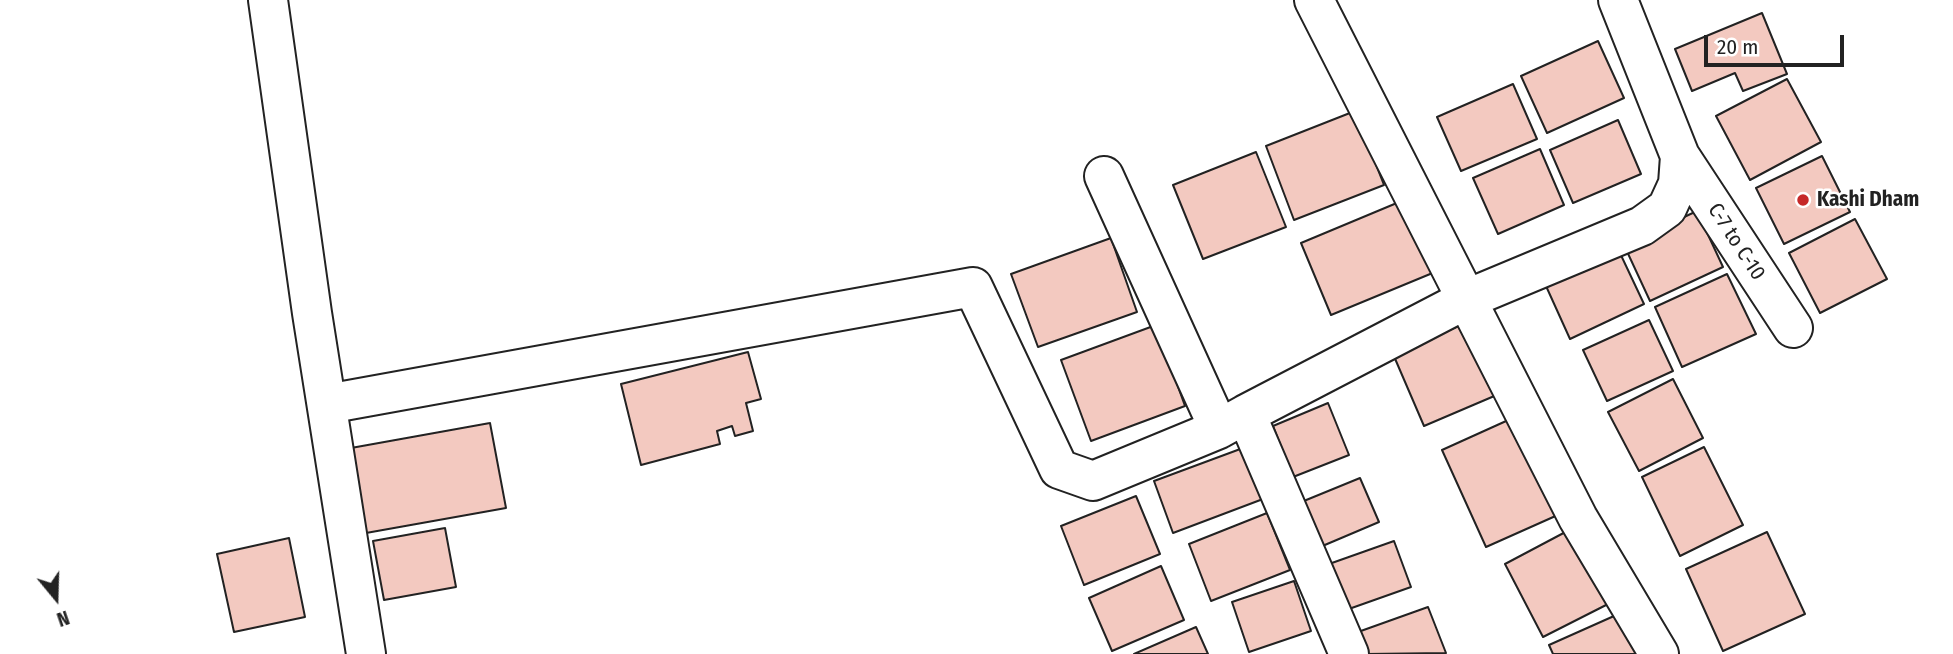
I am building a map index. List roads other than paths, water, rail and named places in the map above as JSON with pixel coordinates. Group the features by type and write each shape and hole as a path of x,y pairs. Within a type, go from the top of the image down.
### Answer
{"street":[{"path":"268,0 366,654"},
{"path":"1314,0 1578,518 1659,654"},
{"name":"C-7 to C-10","path":"1618,0 1680,156 1793,328"},
{"path":"327,404 973,287 1059,469 1093,481 1233,421 1467,299 1642,226 1667,208 1678,184 1680,156"},
{"path":"1104,176 1233,421 1349,654"}],"place":[{"name":"Kashi Dham","path":"1803,200"}]}
